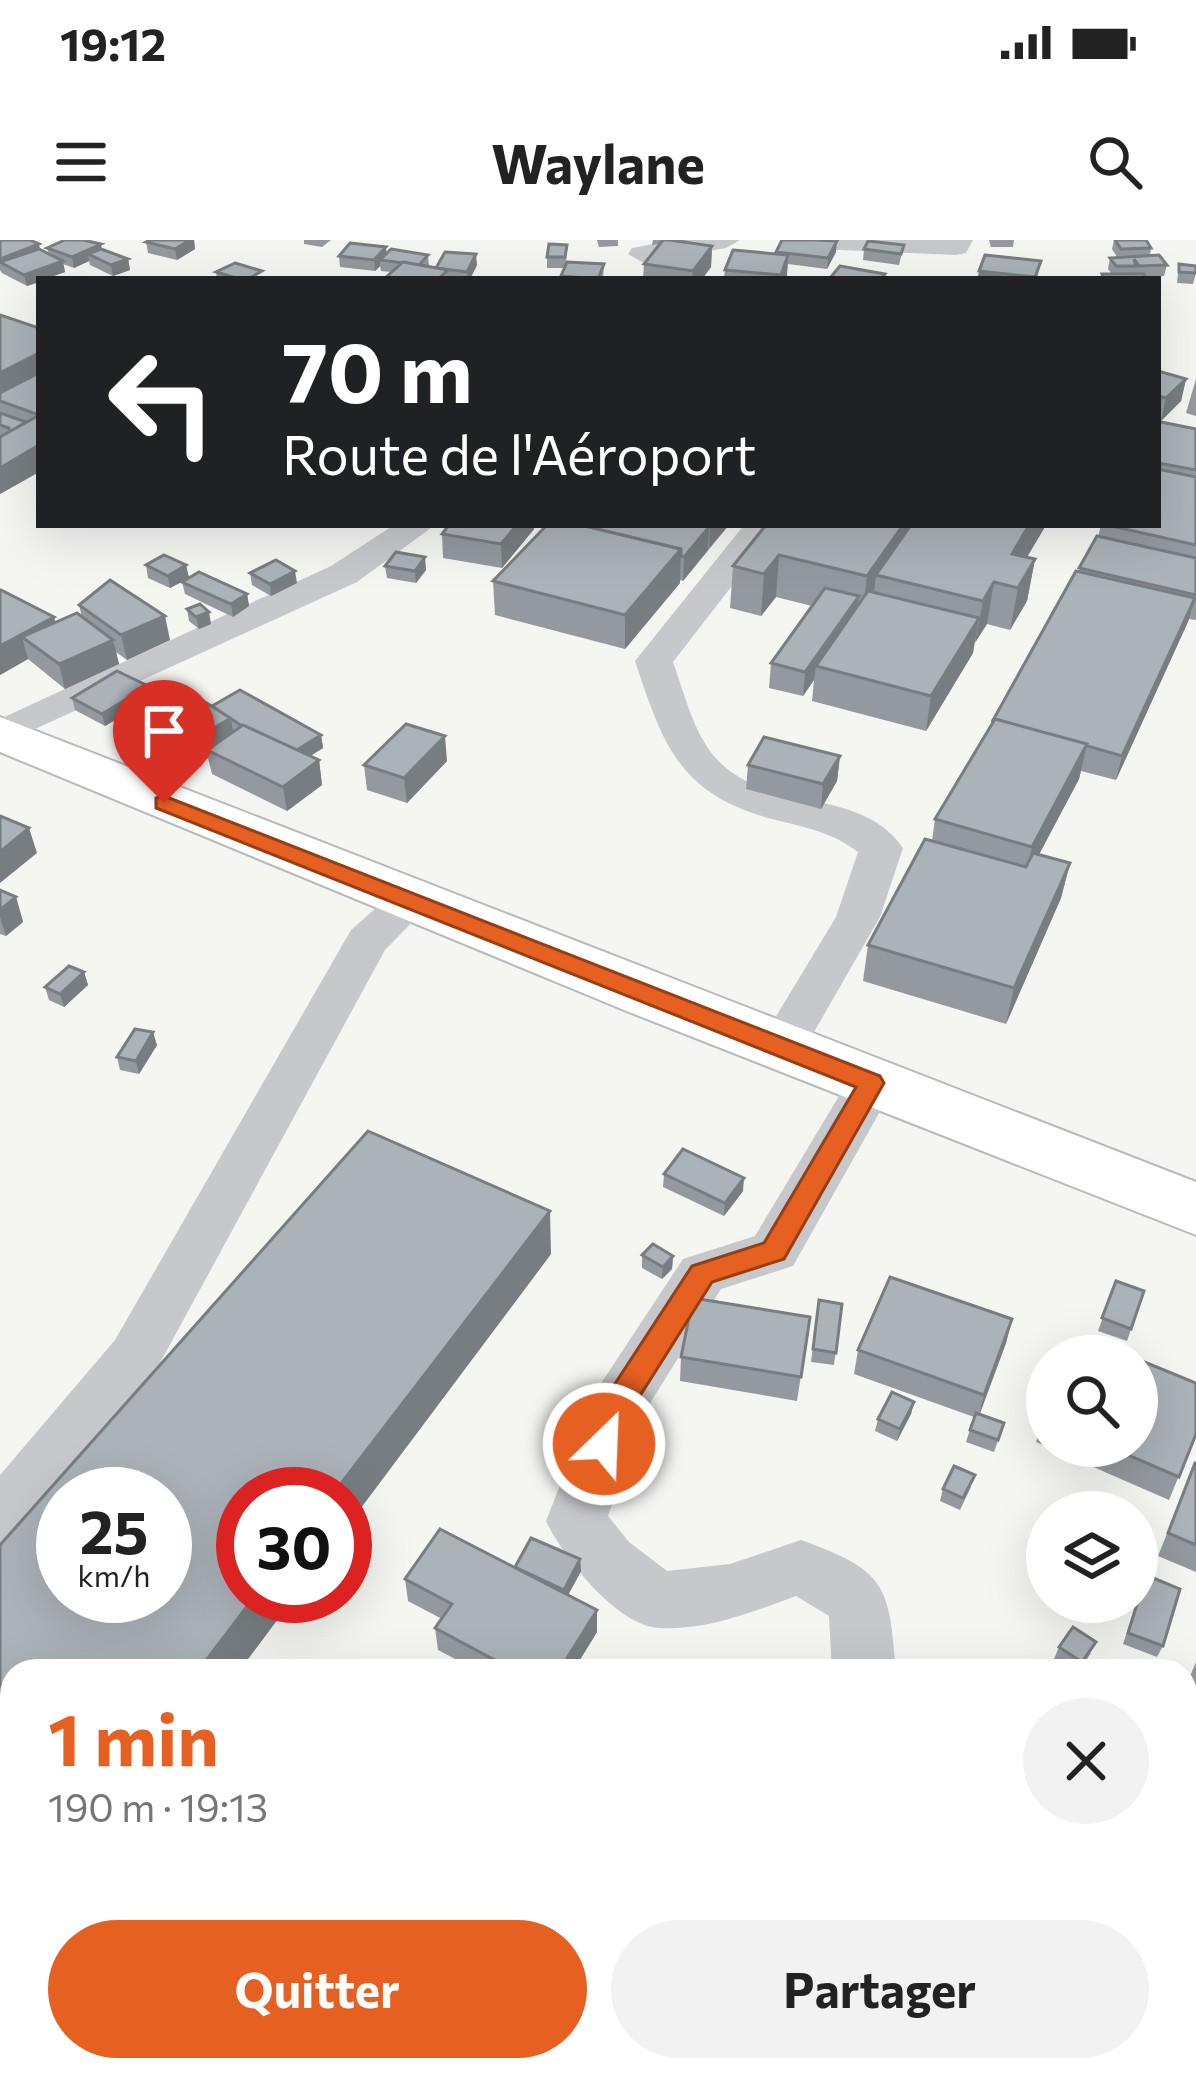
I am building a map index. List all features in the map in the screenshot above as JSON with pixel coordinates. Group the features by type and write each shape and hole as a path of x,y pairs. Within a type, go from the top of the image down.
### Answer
{"main road":[{"path":"1,733 410,902 1196,1209"}],"street":[{"path":"621,276 638,247 726,240"},
{"path":"795,240 956,248 959,240"},
{"path":"1,733 344,574 413,528"},
{"path":"760,528 654,661 680,735 704,774 735,796 851,823 881,848 858,917 782,1048"},
{"path":"0,1518 135,1356 367,941 410,902"},
{"path":"863,1659 859,1600 801,1567 730,1592 657,1600 607,1561 576,1521 618,1405 702,1274 774,1251 871,1083"}],"building":[{"path":"0,240 30,240 39,244 0,259"},
{"path":"65,240 101,244 72,257 47,248"},
{"path":"190,240 175,249 146,242"},
{"path":"663,240 712,246 693,271 644,264"},
{"path":"782,240 837,241 828,258 776,252"},
{"path":"1115,240 1146,240 1151,248 1121,249"},
{"path":"868,241 904,245 901,254 864,249"},
{"path":"350,243 386,247 374,260 339,256"},
{"path":"549,244 567,245 565,257 547,257"},
{"path":"39,249 63,261 24,275 0,262"},
{"path":"101,249 128,259 111,265 88,254"},
{"path":"391,249 428,255 419,265 380,260"},
{"path":"733,250 788,255 781,275 725,270"},
{"path":"445,252 476,254 467,272 436,268"},
{"path":"985,255 1041,261 1035,276 979,271"},
{"path":"1159,255 1167,265 1139,266 1134,259 1136,266 1116,266 1110,258"},
{"path":"403,262 448,270 441,276 387,276"},
{"path":"567,262 604,264 599,276 561,276"},
{"path":"235,263 262,271 253,276 216,272"},
{"path":"1179,264 1196,266 1196,273 1179,272"},
{"path":"840,266 885,274 883,276 832,276"},
{"path":"0,315 36,327 36,355 0,373"},
{"path":"1161,372 1186,379 1166,398 1161,397"},
{"path":"36,375 36,414 0,401 0,393"},
{"path":"0,413 26,422 10,432 0,425"},
{"path":"36,417 36,447 0,468 0,437"},
{"path":"1161,422 1196,429 1196,470 1161,464"},
{"path":"1161,470 1196,477 1196,545 1120,528 1161,528"},
{"path":"447,528 514,528 501,544 442,534"},
{"path":"544,528 594,528 681,549 625,615 493,581"},
{"path":"594,528 708,528 684,557 681,549"},
{"path":"764,528 901,528 867,576 779,555 764,574 733,566"},
{"path":"909,528 1027,528 1012,554 1035,559 1018,588 994,582 983,601 876,575"},
{"path":"1097,536 1196,558 1196,595 1079,568"},
{"path":"396,552 425,557 415,571 385,566"},
{"path":"164,555 186,565 168,576 146,565"},
{"path":"276,560 295,571 270,584 250,573"},
{"path":"1076,571 1195,598 1122,756 995,719 992,722"},
{"path":"199,572 247,594 231,604 182,582"},
{"path":"110,580 165,616 121,635 79,605"},
{"path":"825,588 859,596 805,672 771,663"},
{"path":"1,590 54,617 0,646"},
{"path":"868,591 979,618 931,696 816,666"},
{"path":"200,604 209,612 196,617 187,609"},
{"path":"77,613 113,640 59,664 22,637"},
{"path":"117,671 148,686 102,714 72,698"},
{"path":"177,685 231,718 193,740 175,735 180,732 168,730 138,706"},
{"path":"240,690 321,735 297,750 242,726 212,706"},
{"path":"995,719 1087,744 1032,847 935,819"},
{"path":"406,724 445,736 404,778 364,765"},
{"path":"243,725 319,760 283,787 207,750"},
{"path":"764,737 840,756 823,784 748,765"},
{"path":"0,816 29,828 0,852"},
{"path":"925,839 1026,867 1033,853 1070,863 1014,988 868,945"},
{"path":"0,890 16,897 0,910"},
{"path":"69,966 84,972 60,994 45,987"},
{"path":"135,1029 153,1032 136,1061 117,1057"},
{"path":"368,1131 550,1211 354,1467 216,1467 216,1623 234,1623 207,1659 0,1659 0,1545 36,1504 36,1623 192,1623 192,1467 69,1467"},
{"path":"683,1149 744,1178 725,1203 664,1174"},
{"path":"653,1244 673,1256 663,1267 642,1255"},
{"path":"890,1277 1012,1319 984,1395 858,1350"},
{"path":"1116,1281 1144,1291 1131,1329 1102,1318"},
{"path":"693,1298 810,1317 801,1377 681,1357"},
{"path":"819,1300 842,1304 836,1353 813,1349"},
{"path":"1158,1368 1196,1383 1196,1434 1179,1477 1156,1467"},
{"path":"892,1392 914,1402 900,1429 878,1419"},
{"path":"976,1413 1004,1423 998,1440 970,1430"},
{"path":"1196,1463 1196,1545 1168,1533"},
{"path":"954,1466 975,1475 963,1498 943,1489"},
{"path":"440,1529 597,1610 566,1659 493,1659 435,1628 452,1604 405,1579"},
{"path":"531,1538 580,1559 564,1590 515,1567"},
{"path":"1158,1580 1180,1589 1163,1646 1128,1633 1131,1623 1158,1623"},
{"path":"1073,1627 1096,1642 1084,1659 1059,1647"}],"route":[{"path":"164,803 871,1083 774,1251 702,1274 618,1405 604,1444"}]}
